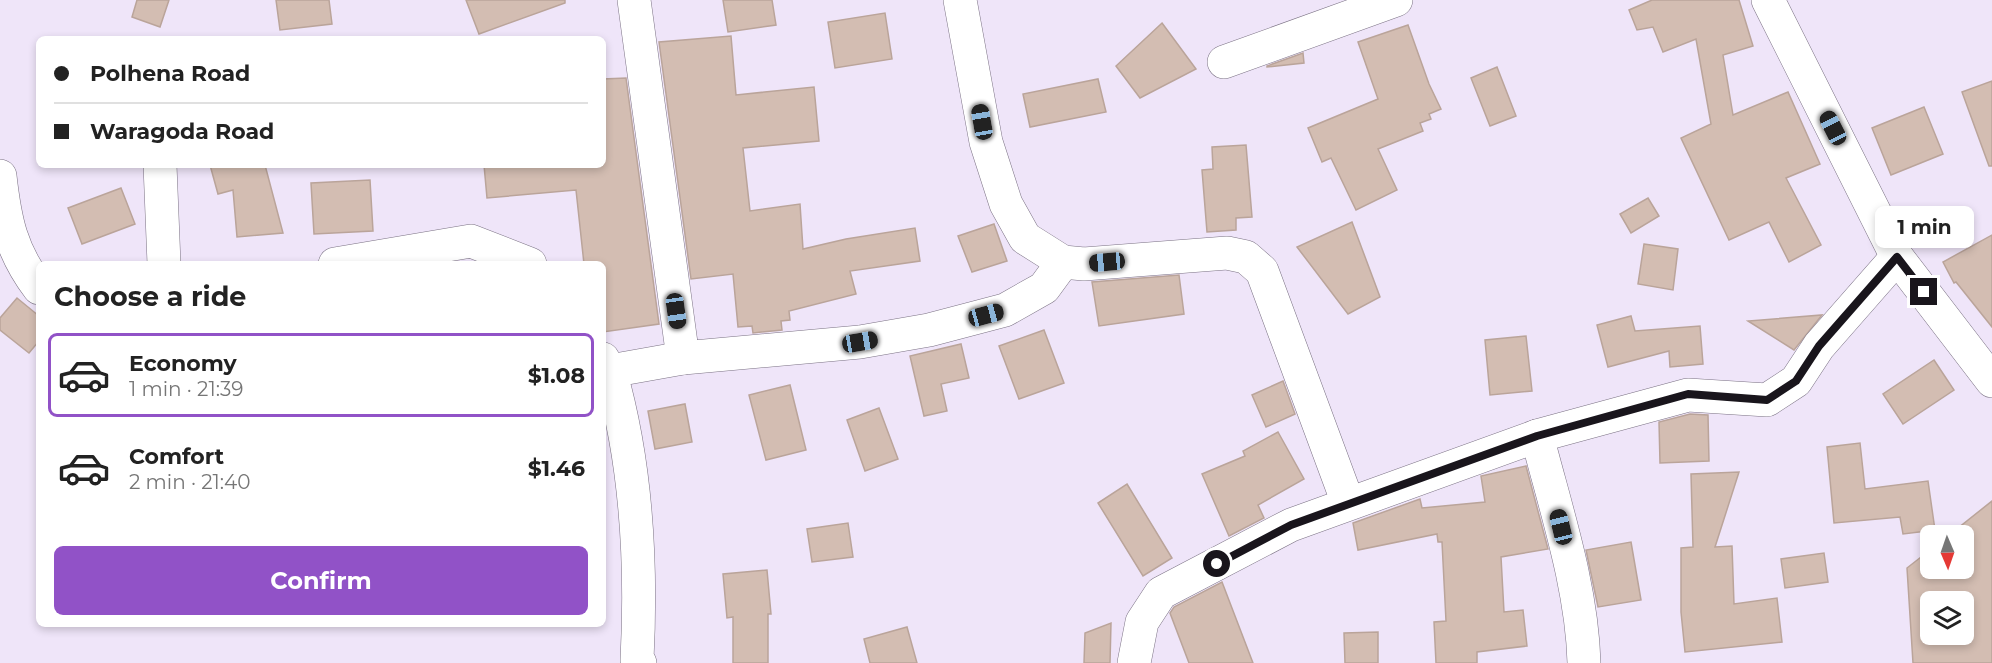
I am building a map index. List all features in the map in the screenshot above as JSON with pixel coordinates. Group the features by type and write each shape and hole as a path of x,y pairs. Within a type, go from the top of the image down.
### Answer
{"street":[{"path":"634,0 683,358"},
{"path":"960,0 986,142 1006,204 1025,238 1063,262 1084,264 1227,253 1246,257 1262,272 1348,503"},
{"path":"1224,62 1396,0"},
{"path":"1768,0 1897,257 1992,381"},
{"path":"160,168 164,261"},
{"path":"0,176 4,220 23,267 36,284"},
{"path":"353,261 471,241 522,261"},
{"path":"1134,663 1142,622 1161,593 1291,525 1537,436 1688,394 1767,400 1796,381 1819,346 1897,257"},
{"path":"640,663 637,660 639,546 632,482 621,410 607,365 860,342 930,330 1005,310 1044,288 1063,262"},
{"path":"1537,436 1566,550 1583,640 1584,663"}],"building":[{"path":"137,0 169,0 160,27 132,17"},
{"path":"276,0 329,0 332,24 280,30"},
{"path":"466,0 565,0 565,3 479,34"},
{"path":"723,0 772,0 776,25 728,32"},
{"path":"1652,0 1739,0 1753,46 1723,55 1733,115 1788,92 1820,164 1786,178 1821,245 1789,262 1769,222 1729,240 1681,138 1711,124 1696,39 1663,52 1653,27 1637,30 1629,10"},
{"path":"885,13 892,59 835,68 828,22"},
{"path":"1162,23 1196,69 1140,98 1116,66"},
{"path":"1408,25 1429,84 1441,109 1429,114 1431,119 1420,123 1423,131 1378,149 1397,190 1356,210 1331,158 1322,162 1308,128 1378,99 1358,42"},
{"path":"731,36 736,95 814,87 819,141 743,148 750,211 800,204 803,249 846,239 915,228 920,261 850,271 856,294 789,311 790,320 781,321 782,330 753,333 752,326 738,327 733,274 691,279 659,42"},
{"path":"1303,53 1304,63 1267,67 1267,66"},
{"path":"1497,67 1516,116 1490,126 1471,78"},
{"path":"626,78 659,324 606,332 606,261 584,261 576,190 487,198 484,168 606,168 606,79"},
{"path":"1098,79 1106,112 1030,127 1023,94"},
{"path":"1992,81 1992,166 1989,166 1962,92"},
{"path":"1924,107 1943,154 1891,175 1872,128"},
{"path":"1246,145 1252,217 1236,218 1236,230 1207,232 1202,170 1213,169 1212,147"},
{"path":"211,168 266,168 283,233 237,237 233,190 218,194"},
{"path":"370,180 373,231 314,234 311,183"},
{"path":"121,188 135,224 82,244 68,208"},
{"path":"1648,198 1659,216 1631,233 1620,214"},
{"path":"1352,222 1380,297 1348,314 1297,247"},
{"path":"994,224 1007,261 972,272 958,236"},
{"path":"1992,235 1992,327 1956,282 1954,283 1943,262"},
{"path":"1644,244 1678,249 1673,290 1638,284"},
{"path":"1179,275 1184,314 1099,326 1092,282"},
{"path":"17,298 36,314 36,345 29,353 0,330 0,318"},
{"path":"1822,315 1794,350 1748,321"},
{"path":"1631,316 1635,331 1700,326 1703,364 1670,367 1669,351 1608,367 1597,325"},
{"path":"1044,330 1064,383 1019,399 999,346"},
{"path":"1526,336 1532,391 1490,395 1485,340"},
{"path":"961,344 969,378 941,384 947,411 924,416 910,356"},
{"path":"1934,360 1954,390 1903,424 1883,394"},
{"path":"1283,381 1295,414 1266,427 1252,395"},
{"path":"790,385 806,450 766,460 749,395"},
{"path":"685,404 692,442 655,449 648,411"},
{"path":"879,408 898,459 865,471 847,420"},
{"path":"1690,414 1708,415 1709,461 1660,463 1659,422"},
{"path":"1278,432 1304,479 1258,505 1264,518 1229,536 1202,474 1245,456 1243,451"},
{"path":"1860,443 1865,489 1928,481 1934,525 1920,525 1920,532 1903,534 1900,517 1834,523 1827,447"},
{"path":"1526,466 1548,549 1501,557 1504,612 1523,610 1527,646 1477,652 1477,663 1436,663 1434,622 1446,621 1442,542 1438,542 1437,534 1358,550 1353,523 1420,499 1422,508 1485,502 1481,476"},
{"path":"1739,472 1715,547 1732,546 1734,604 1777,598 1782,642 1685,652 1681,612 1681,548 1693,547 1691,474"},
{"path":"1127,484 1172,558 1143,576 1098,503"},
{"path":"1992,501 1992,663 1913,663 1907,568 1920,558 1920,579 1974,579 1974,525 1962,525"},
{"path":"848,523 853,557 812,562 807,529"},
{"path":"1631,542 1641,600 1598,607 1586,550"},
{"path":"1824,553 1828,582 1785,588 1781,559"},
{"path":"767,570 771,614 768,614 768,663 733,663 733,617 727,618 723,574"},
{"path":"1222,582 1253,663 1189,663 1170,613 1174,607"},
{"path":"1111,623 1110,663 1084,663 1085,633"},
{"path":"907,627 917,663 870,663 864,639"},
{"path":"1378,632 1378,663 1345,663 1344,633"}],"route":[{"path":"1217,564 1291,525 1537,436 1688,394 1767,400 1796,381 1819,346 1897,257 1924,292"}]}
